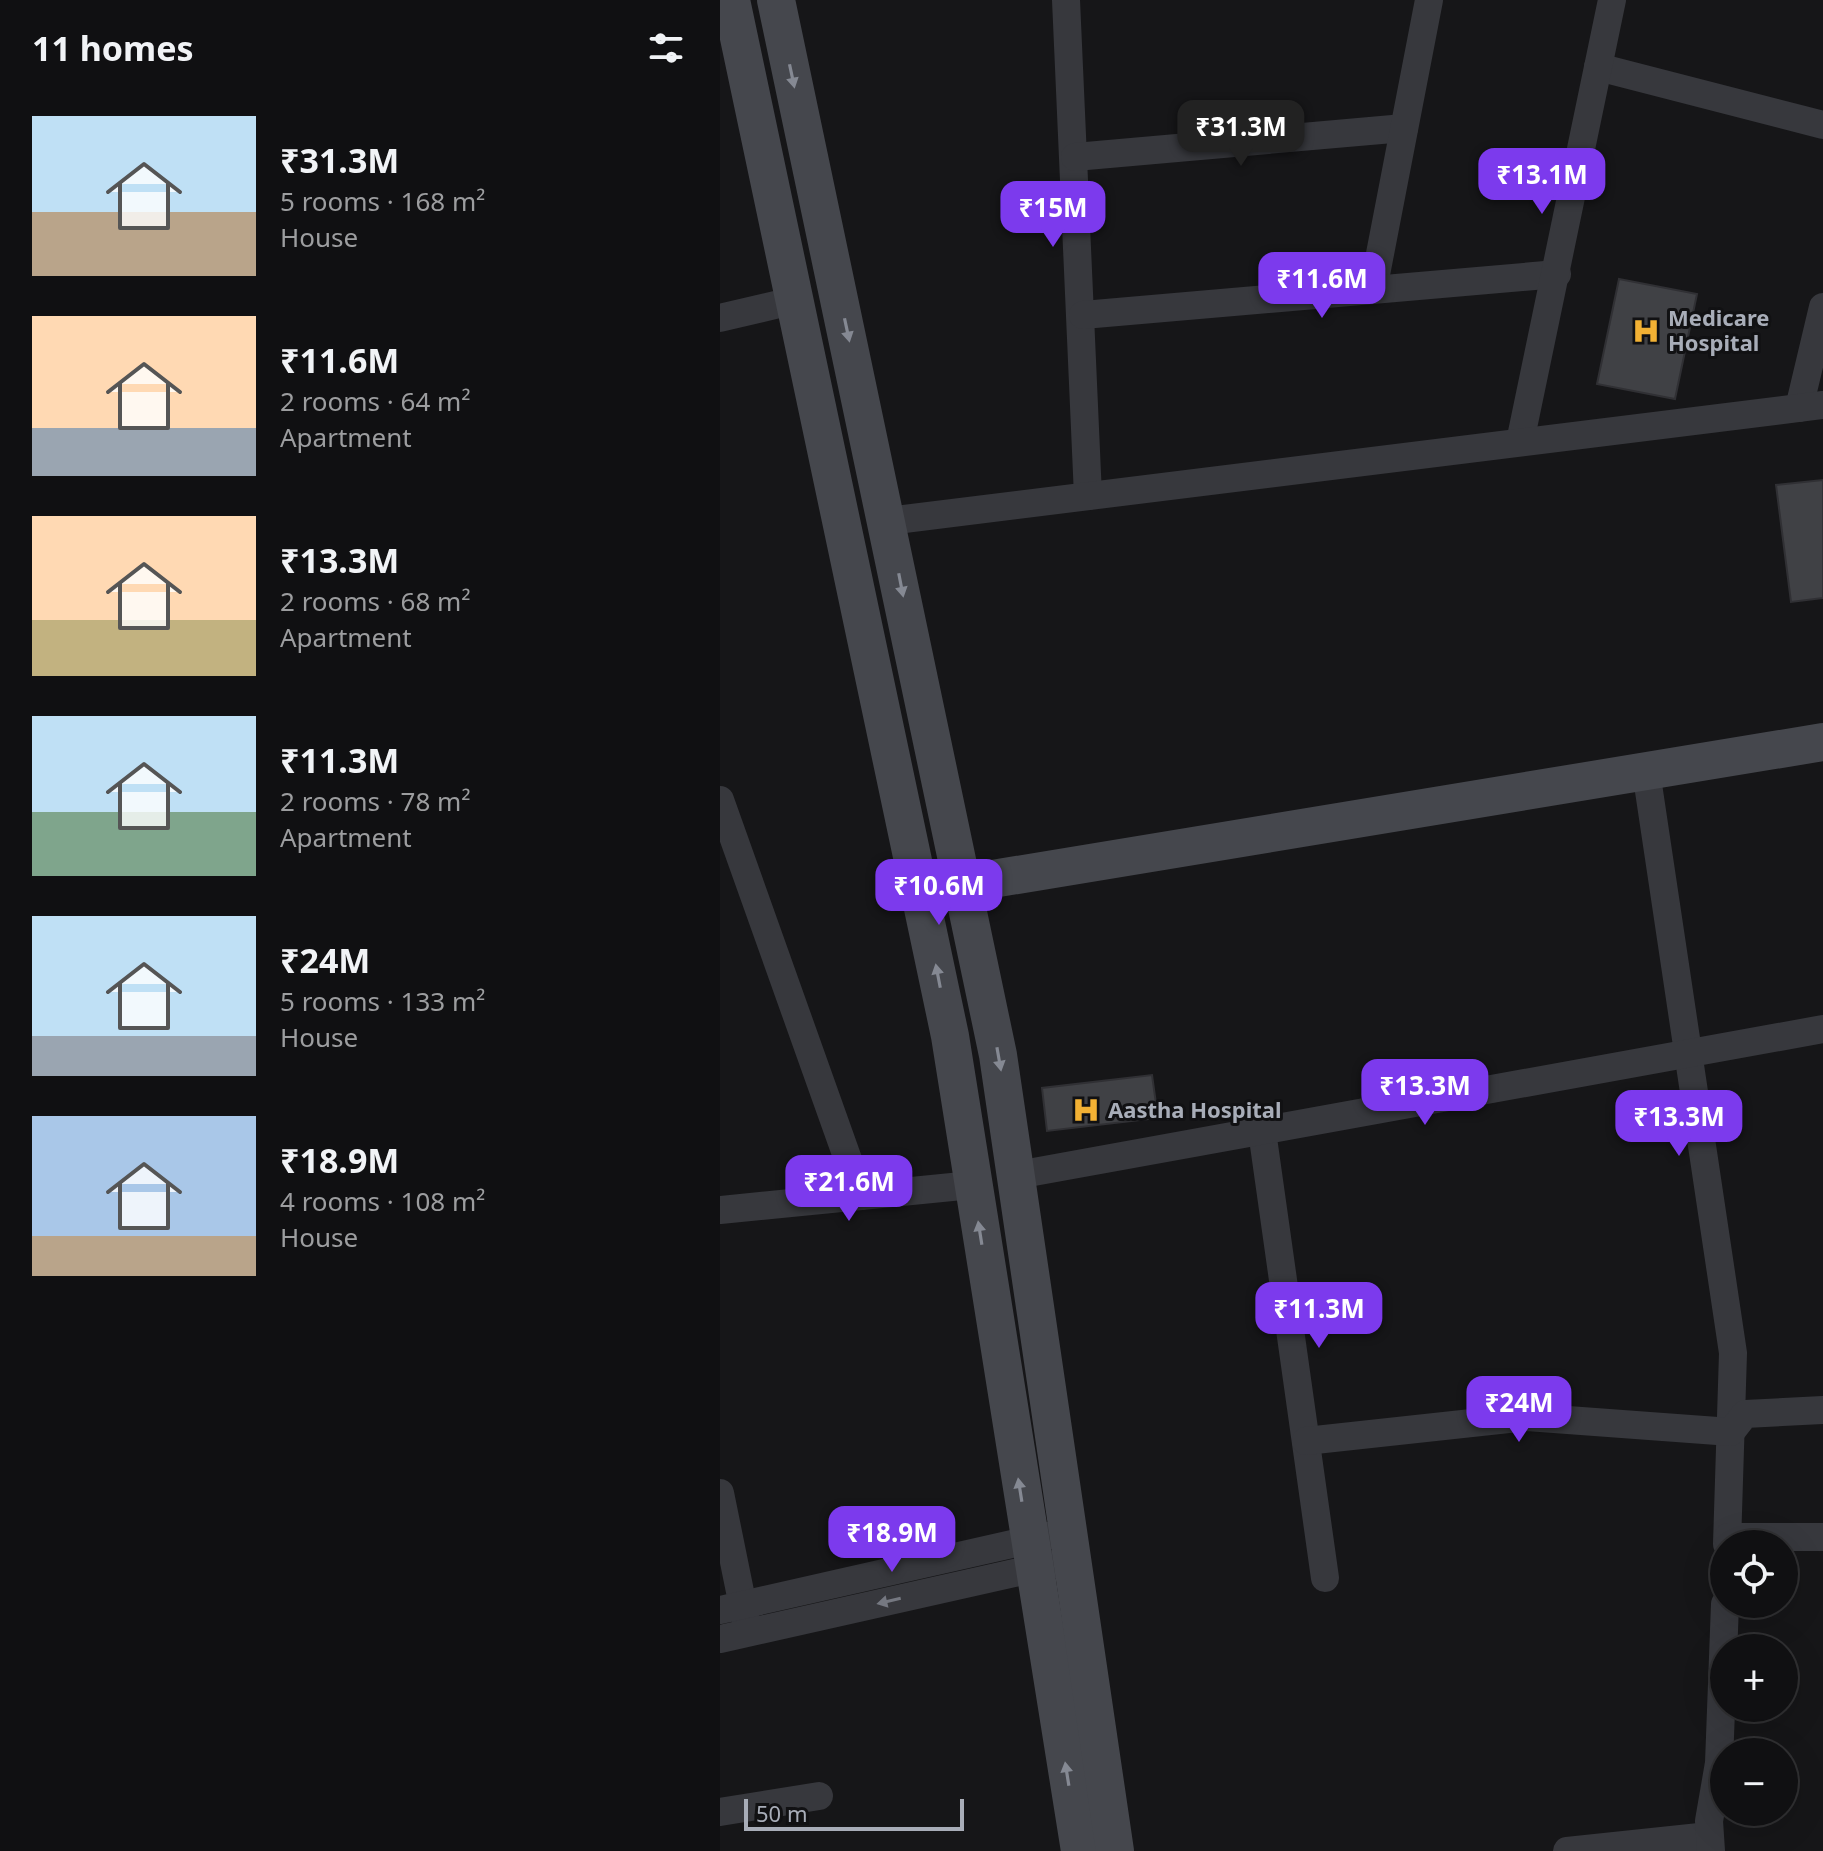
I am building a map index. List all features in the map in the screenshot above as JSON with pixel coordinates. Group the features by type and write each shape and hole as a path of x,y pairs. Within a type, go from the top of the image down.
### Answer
{"main road":[{"path":"731,0 950,1036 1080,1851"},
{"path":"776,0 998,1055 1115,1851"},
{"path":"920,891 1823,742"}],"street":[{"path":"1066,0 1083,315 1088,496"},
{"path":"1373,290 1429,0"},
{"path":"1520,442 1612,0"},
{"path":"1598,67 1823,125"},
{"path":"1075,157 1404,128"},
{"path":"1083,315 1557,274"},
{"path":"720,318 796,300"},
{"path":"888,521 1811,406 1823,307"},
{"path":"1646,771 1733,1353 1728,1530"},
{"path":"723,814 861,1196"},
{"path":"1017,1175 1823,1029"},
{"path":"1262,1131 1325,1578"},
{"path":"720,1210 972,1185"},
{"path":"1731,1432 1745,1414 1823,1410"},
{"path":"1306,1441 1527,1417 1731,1432"},
{"path":"720,1493 731,1607 749,1633"},
{"path":"1798,1538 1823,1537"},
{"path":"731,1607 1072,1546"},
{"path":"720,1639 1031,1554"},
{"path":"1567,1851 1710,1844 1719,1763 1724,1618"},
{"path":"720,1812 819,1796"}],"building":[{"path":"1619,279 1697,294 1675,399 1597,384"},
{"path":"1823,480 1823,598 1791,602 1776,485"},
{"path":"1152,1075 1158,1118 1047,1131 1042,1088"}],"place":[{"name":"Medicare Hospital","path":"1646,331"},
{"name":"Aastha Hospital","path":"1086,1110"}]}
